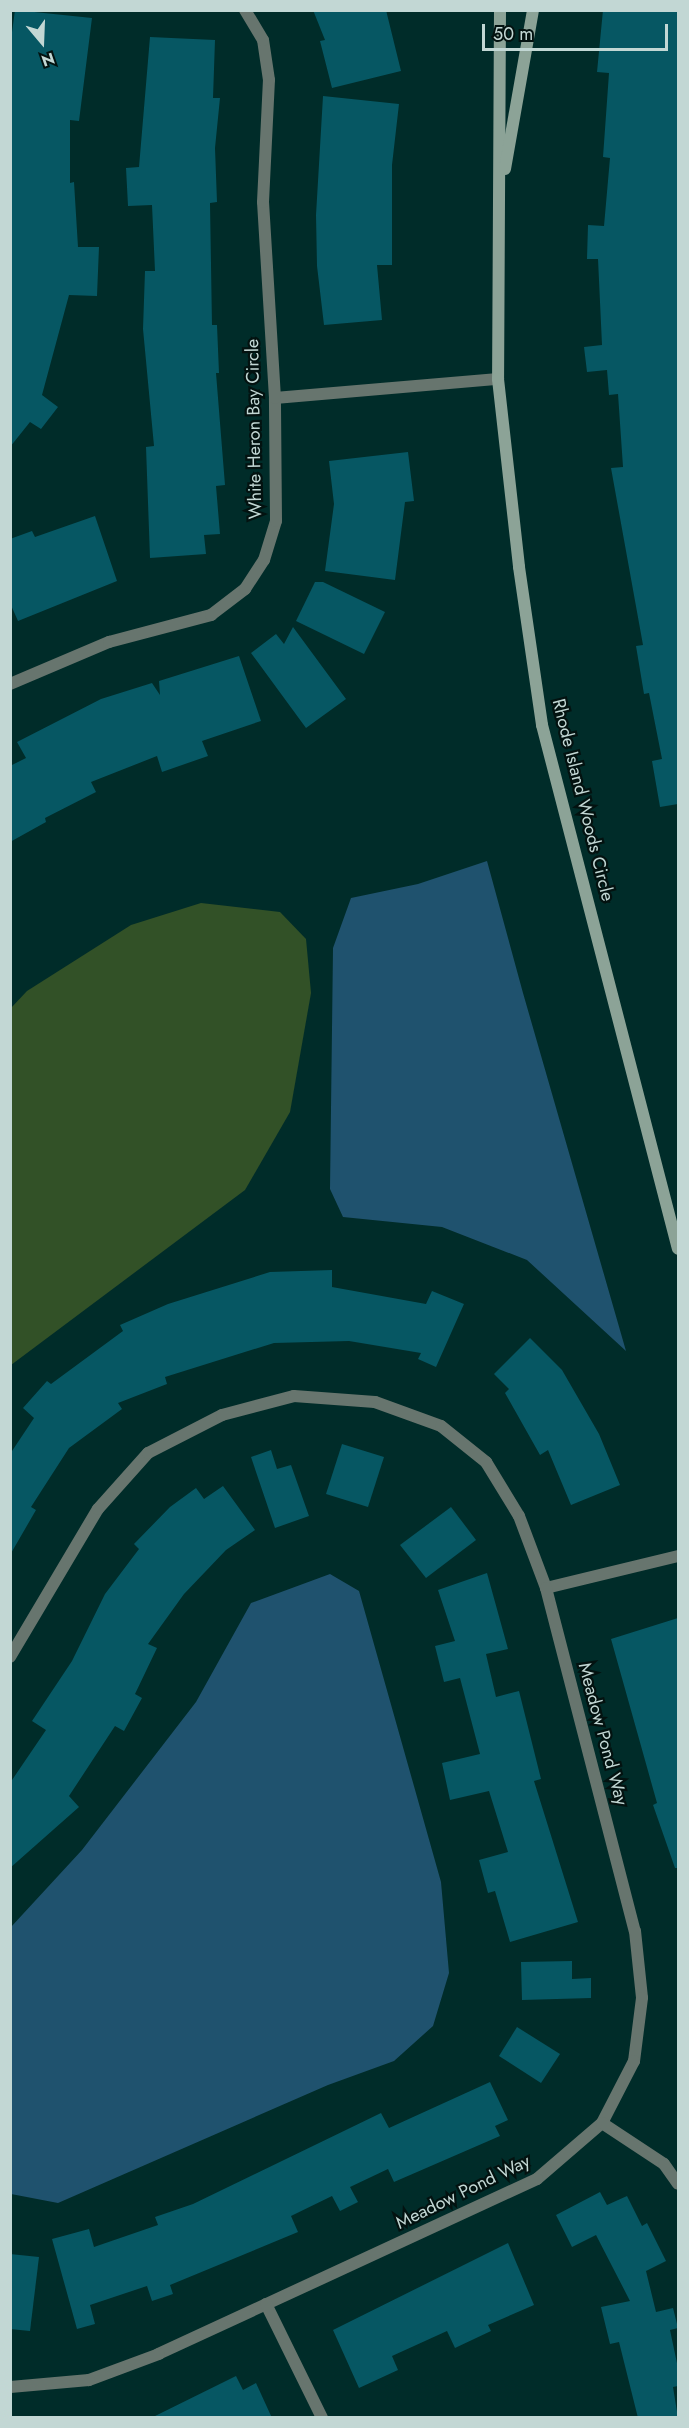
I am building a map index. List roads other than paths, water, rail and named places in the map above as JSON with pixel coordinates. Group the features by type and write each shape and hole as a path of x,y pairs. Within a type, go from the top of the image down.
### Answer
{"street":[{"name":"White Heron Bay Circle","path":"10,684 109,642 211,615 246,589 264,560 276,521 275,398 263,202 268,80 263,40 245,10"},
{"name":"Rhode Island Woods Circle","path":"500,10 498,379 542,725 678,1250"},
{"name":"Rhode Island Woods Circle","path":"498,206 533,10"},
{"path":"275,398 498,379"},
{"name":"Meadow Pond Way","path":"10,1657 98,1509 148,1453 222,1415 294,1396 375,1402 441,1426 486,1462 519,1516 546,1587 636,1942 642,1998 634,2061 602,2123 537,2179 159,2354 89,2380 10,2387"},
{"path":"546,1587 678,1556"},
{"path":"602,2123 664,2164 678,2184"},
{"path":"266,2304 322,2418"}],"water":[{"path":"487,861 626,1351 527,1260 442,1227 343,1217 330,1189 333,948 351,898 418,884"},
{"path":"330,1574 359,1591 441,1882 449,1973 433,2026 394,2061 328,2085 58,2203 11,2194 11,1927 82,1850 196,1702 251,1603"}]}
